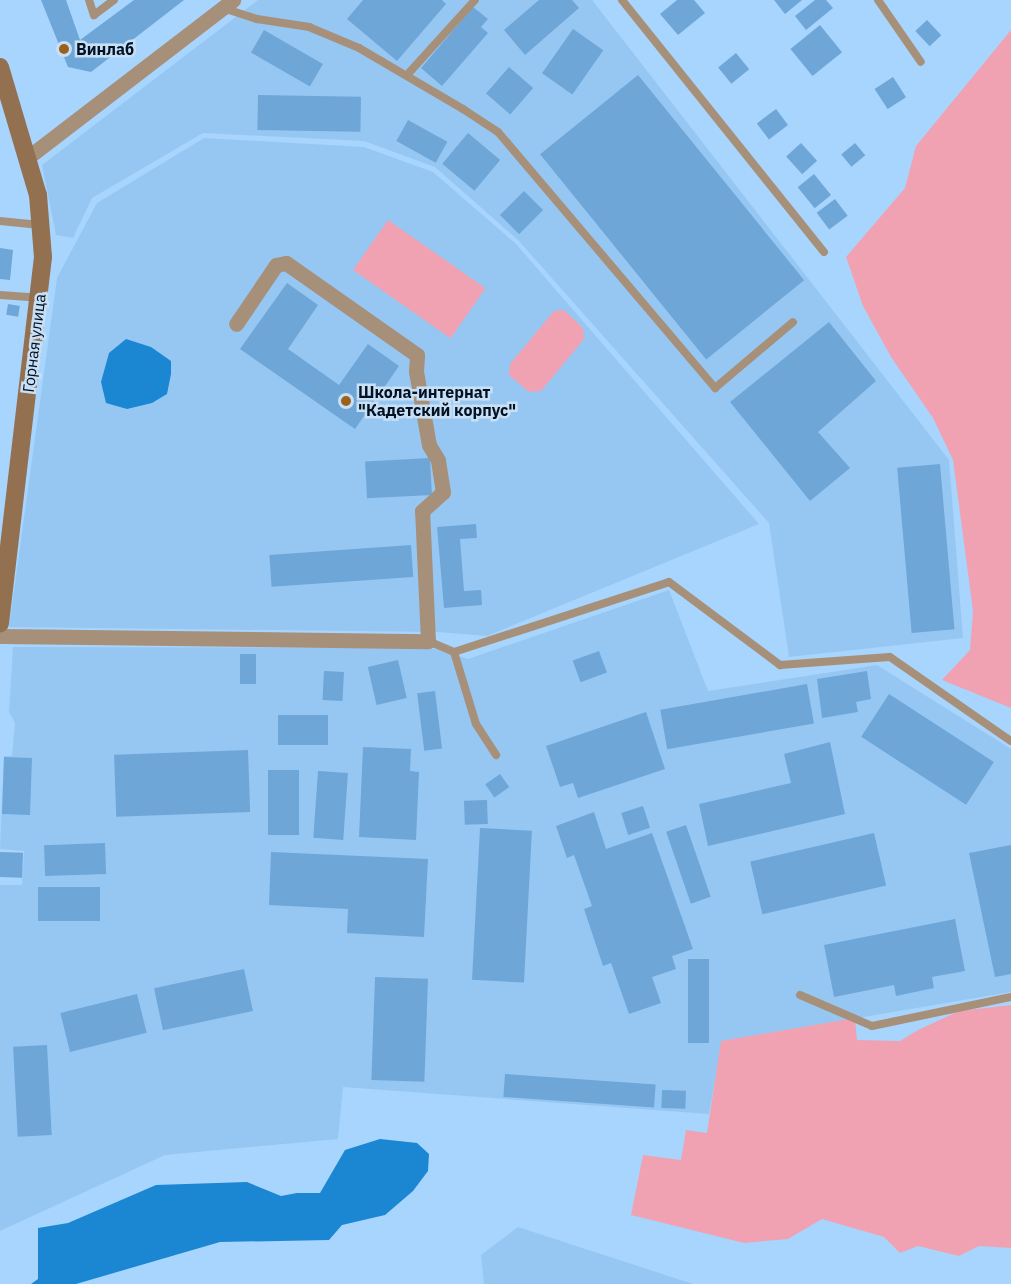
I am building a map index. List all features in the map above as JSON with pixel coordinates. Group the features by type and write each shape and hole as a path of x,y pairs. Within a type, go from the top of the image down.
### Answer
{"street":[{"path":"27,158 228,4"},
{"name":"Горная улица","path":"0,68 11,116 38,195 44,257 4,556 0,623"},
{"path":"0,636 428,641 422,511 443,492 438,460 429,445 416,370 417,355 286,264 276,265 236,324"}],"lane":[{"path":"89,0 94,15 114,0"},
{"path":"407,75 475,0"},
{"path":"622,0 824,252"},
{"path":"878,0 921,62"},
{"path":"228,4 257,19 309,27 358,48 407,75 498,132 715,388 793,322"},
{"path":"0,221 42,226"},
{"path":"0,295 40,298"},
{"path":"428,641 454,652 669,582 780,665 890,657 1011,741"},
{"path":"454,652 476,724 496,755"},
{"path":"801,995 872,1026 1011,998"}],"shaded area":[{"path":"258,0 592,0 949,460 963,638 789,657 769,523 518,240 435,167 364,141 203,133 92,198 73,238 56,235 42,165"},
{"path":"1011,30 1011,708 942,680 970,650 973,611 953,460 933,418 891,357 863,306 846,257 905,188 916,146"},
{"name":"Школа-интернат \"Кадетский корпус\"","path":"204,138 364,147 433,172 516,244 759,524 487,636 438,632 9,627 57,278 97,203"},
{"path":"388,220 485,288 450,338 353,270"},
{"path":"564,310 583,328 584,339 541,391 529,392 509,375 510,364 554,311"},
{"path":"669,590 708,691 877,665 1011,749 1011,992 722,1041 709,1114 343,1087 338,1139 165,1155 0,1231 0,885 22,885 24,851 0,849 4,756 12,756 15,723 9,712 13,647 431,648 468,659"},
{"path":"1011,1005 1011,1248 979,1246 959,1256 918,1246 900,1253 884,1237 822,1219 788,1239 744,1243 631,1215 643,1155 681,1160 686,1130 707,1133 721,1041 855,1018 857,1040 900,1041 959,1011"},
{"path":"518,1227 693,1284 484,1284 481,1255"}],"water":[{"path":"126,339 151,347 171,361 167,394 152,403 127,409 106,403 101,382 109,353"},
{"path":"380,1139 417,1143 429,1154 428,1171 413,1191 385,1215 342,1225 329,1240 220,1242 76,1284 31,1284 38,1279 38,1228 68,1223 156,1185 247,1182 281,1196 320,1193 345,1150"}],"building":[{"path":"41,0 66,0 80,40 134,0 184,0 91,72 68,67"},
{"path":"363,0 442,0 446,4 397,61 347,19"},
{"path":"539,0 572,0 579,8 525,55 504,30"},
{"path":"677,0 694,0 705,13 678,35 660,14"},
{"path":"774,0 802,0 785,14"},
{"path":"815,0 826,0 833,8 806,30 795,16"},
{"path":"473,7 488,19 481,27 488,33 442,86 421,68"},
{"path":"927,20 941,35 930,46 915,31"},
{"path":"820,25 842,52 812,76 790,49"},
{"path":"573,29 603,50 572,94 542,73"},
{"path":"264,30 323,64 310,87 251,53"},
{"path":"736,53 749,69 731,84 718,67"},
{"path":"509,67 533,88 510,114 486,93"},
{"path":"638,75 804,280 706,359 540,154"},
{"path":"893,77 906,97 888,109 875,89"},
{"path":"258,95 361,97 360,132 257,130"},
{"path":"776,109 788,125 769,139 757,123"},
{"path":"408,120 447,142 436,163 396,141"},
{"path":"468,133 500,160 474,191 442,164"},
{"path":"801,143 817,161 802,174 786,156"},
{"path":"855,143 865,155 851,167 841,155"},
{"path":"814,174 831,195 815,208 798,187"},
{"path":"524,191 543,210 519,234 500,215"},
{"path":"835,199 848,216 829,230 817,213"},
{"path":"0,248 13,250 10,280 0,279"},
{"path":"287,283 318,305 288,349 339,385 368,344 399,366 355,429 240,349"},
{"path":"8,304 20,306 18,317 6,315"},
{"path":"829,322 876,381 818,432 850,468 810,501 730,402"},
{"path":"430,458 432,495 367,498 365,461"},
{"path":"940,464 954,629 912,633 897,468"},
{"path":"476,524 477,538 460,539 464,591 481,590 482,605 444,608 437,527"},
{"path":"411,545 413,577 272,587 269,555"},
{"path":"599,651 607,673 581,682 573,661"},
{"path":"240,654 256,654 256,684 240,684"},
{"path":"398,660 407,698 377,705 368,667"},
{"path":"324,671 344,672 342,701 322,700"},
{"path":"867,671 871,699 856,702 858,712 822,718 817,679"},
{"path":"807,684 814,723 667,749 660,710"},
{"path":"435,691 442,749 424,751 417,693"},
{"path":"889,694 994,762 966,805 861,737"},
{"path":"646,712 665,769 578,798 573,783 560,787 546,746"},
{"path":"278,715 328,715 328,745 278,745"},
{"path":"830,742 845,814 708,846 699,804 791,783 784,754"},
{"path":"363,747 411,749 410,771 419,772 416,840 359,837"},
{"path":"248,750 250,812 116,817 114,755"},
{"path":"4,757 32,758 30,815 2,814"},
{"path":"268,770 299,770 299,835 268,835"},
{"path":"318,771 348,773 343,840 313,838"},
{"path":"500,774 509,787 494,797 485,784"},
{"path":"487,800 488,824 465,825 464,801"},
{"path":"643,806 650,828 628,835 621,813"},
{"path":"594,812 606,849 652,833 693,949 672,956 676,969 652,977 661,1003 629,1014 611,963 603,966 584,909 592,906 574,855 567,858 556,826"},
{"path":"686,825 711,897 691,904 666,832"},
{"path":"480,828 532,831 524,983 472,980"},
{"path":"874,833 886,886 762,914 750,862"},
{"path":"105,843 106,874 45,876 44,845"},
{"path":"1011,845 1011,974 995,977 969,853"},
{"path":"0,852 23,853 22,878 0,877"},
{"path":"271,852 428,859 424,937 347,933 348,909 269,905"},
{"path":"38,887 100,887 100,921 38,921"},
{"path":"955,919 965,971 932,977 934,988 896,996 894,985 834,997 824,945"},
{"path":"688,959 709,959 709,1043 688,1043"},
{"path":"244,969 253,1011 163,1030 154,988"},
{"path":"375,977 428,979 424,1082 371,1080"},
{"path":"137,994 147,1033 70,1052 60,1013"},
{"path":"47,1045 52,1135 18,1137 13,1047"},
{"path":"505,1074 656,1085 654,1107 503,1097"},
{"path":"662,1090 686,1091 685,1109 661,1108"}],"place":[{"name":"Винлаб","path":"64,49"},
{"name":"Школа-интернат \"Кадетский корпус\"","path":"346,401"}]}
